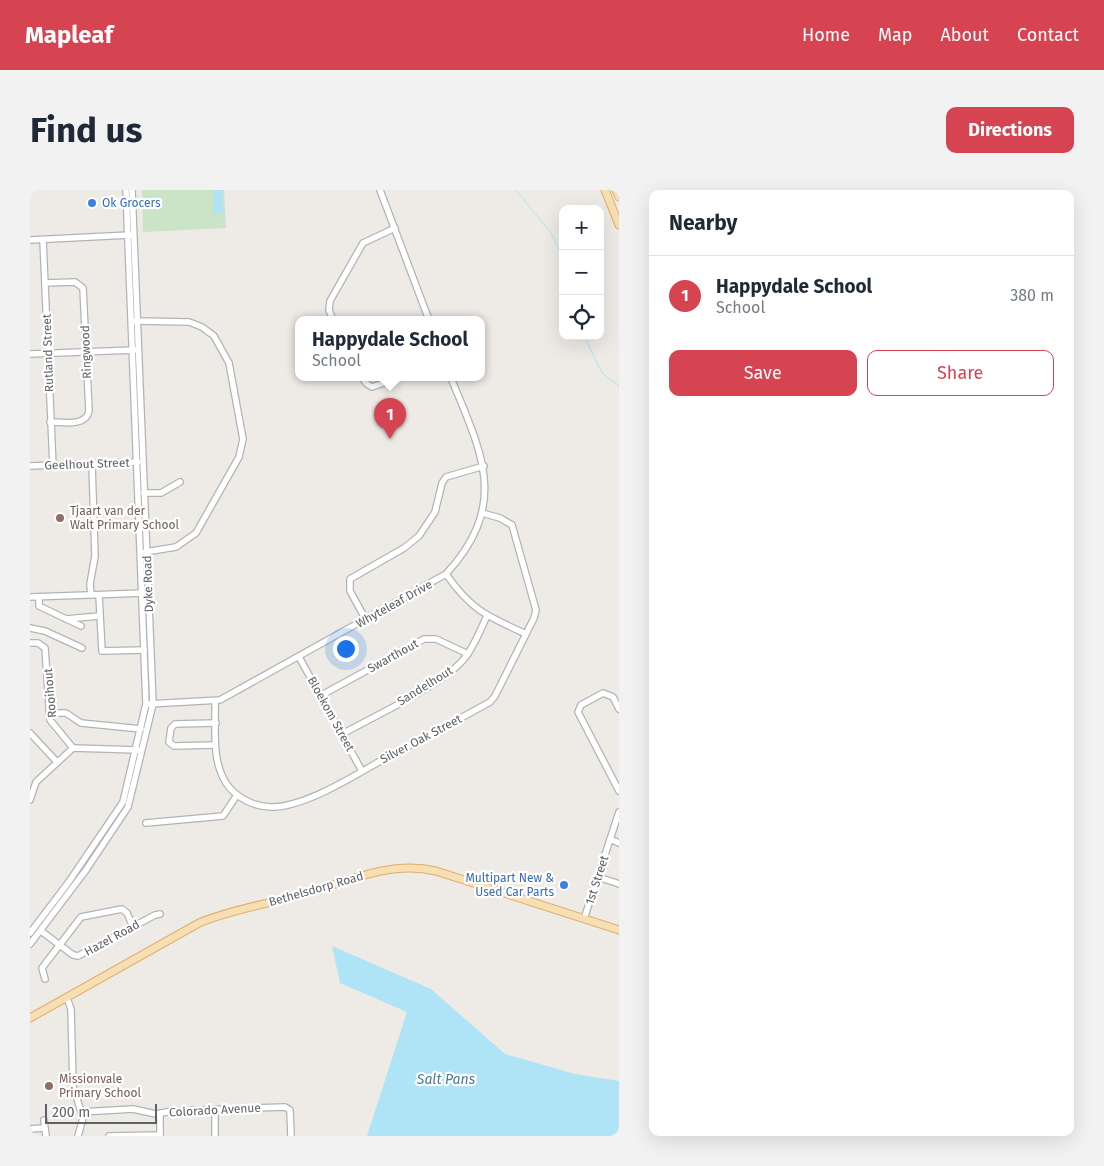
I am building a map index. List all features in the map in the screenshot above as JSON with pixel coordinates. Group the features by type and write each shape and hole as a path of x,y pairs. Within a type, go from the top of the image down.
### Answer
{"main road":[{"path":"605,190 619,225"},
{"path":"616,190 619,197"},
{"name":"Bethelsdorp Road","path":"31,1018 181,932 211,918 302,895 392,868 412,867 436,871 619,930"}],"street":[{"name":"Dyke Road","path":"30,944 125,812 132,798 143,751 149,704 134,321 126,190"},
{"name":"Dyke Road","path":"130,235 132,190"},
{"path":"380,190 428,316"},
{"path":"331,316 329,310 330,301 360,245 369,238 395,228"},
{"path":"30,240 130,235"},
{"name":"Rutland Street","path":"43,240 53,466"},
{"name":"Ringwood","path":"45,284 75,282 83,288 86,352 88,416 80,422 50,422"},
{"path":"134,321 189,322 202,327 219,341 229,363 243,439 239,457 196,533 176,547 144,552"},
{"path":"30,354 135,350"},
{"path":"364,381 372,387 389,381"},
{"name":"Whyteleaf Drive","path":"149,704 215,701 299,657 446,574 468,547 482,513 486,479 484,466 452,381"},
{"name":"Dyke Road","path":"140,462 144,493 144,552"},
{"name":"Geelhout Street","path":"30,466 140,462"},
{"path":"91,595 95,556 92,465"},
{"path":"366,620 350,591 350,579 404,548 419,536 435,512 442,483 446,477 484,466"},
{"path":"144,493 161,493 171,483 180,482"},
{"name":"Silver Oak Street","path":"215,701 215,744 219,769 227,784 237,795 258,805 280,806 344,782 492,701 534,618 536,608 513,528 504,520 482,513"},
{"path":"446,574 462,597 487,616 526,634"},
{"name":"Dyke Road","path":"30,933 68,883 123,802 140,729 149,704 144,650 146,592"},
{"path":"30,597 146,592"},
{"path":"99,595 102,651 144,650"},
{"path":"39,597 39,606 81,626"},
{"path":"65,619 99,616"},
{"name":"Sandelhout","path":"342,734 431,684 455,668 468,654 487,616"},
{"path":"30,628 37,628 82,648"},
{"name":"Swarthout","path":"320,696 424,639 436,639 468,654"},
{"name":"Rooihout","path":"30,643 40,645 46,651 49,713 52,724 73,748"},
{"name":"Bloekom Street","path":"299,657 362,771"},
{"path":"619,709 612,697 603,693 581,705 578,714 619,791"},
{"path":"49,713 66,713 81,723 140,729"},
{"path":"215,744 174,746 169,742 171,728 175,724 216,722"},
{"path":"30,733 57,762"},
{"path":"30,800 35,784 73,748 143,751"},
{"path":"146,823 223,816 237,795"},
{"name":"1st Street","path":"584,919 619,812"},
{"path":"610,840 619,842"},
{"path":"598,877 619,884"},
{"path":"45,979 42,968 84,916 122,909 127,913 133,926"},
{"name":"Hazel Road","path":"41,931 59,945 78,956 133,926 160,914"},
{"path":"67,998 71,1009 73,1086 83,1118 78,1136"},
{"name":"Colorado Avenue","path":"81,1112 133,1109 160,1114 172,1111 215,1109 290,1108 291,1136"},
{"path":"215,1109 215,1136"},
{"path":"109,1136 160,1135 160,1114"},
{"path":"44,1120 46,1136"},
{"path":"30,1128 44,1128"}],"green space":[{"path":"142,190 224,190 226,228 143,232"}],"water":[{"path":"213,190 222,190 223,213 214,213"},
{"name":"Salt Pans","path":"332,946 431,989 505,1054 575,1074 619,1081 619,1136 367,1136 407,1012 340,983"}],"waterway":[{"path":"516,190 551,233 560,250"},
{"path":"586,340 602,373 619,386"}],"place":[{"name":"Ok Grocers","path":"92,203"},
{"name":"Happydale School","path":"390,439"},
{"name":"Tjaart van der Walt Primary School","path":"60,518"},
{"name":"Multipart New & Used Car Parts","path":"564,885"},
{"name":"Missionvale Primary School","path":"49,1086"}]}
